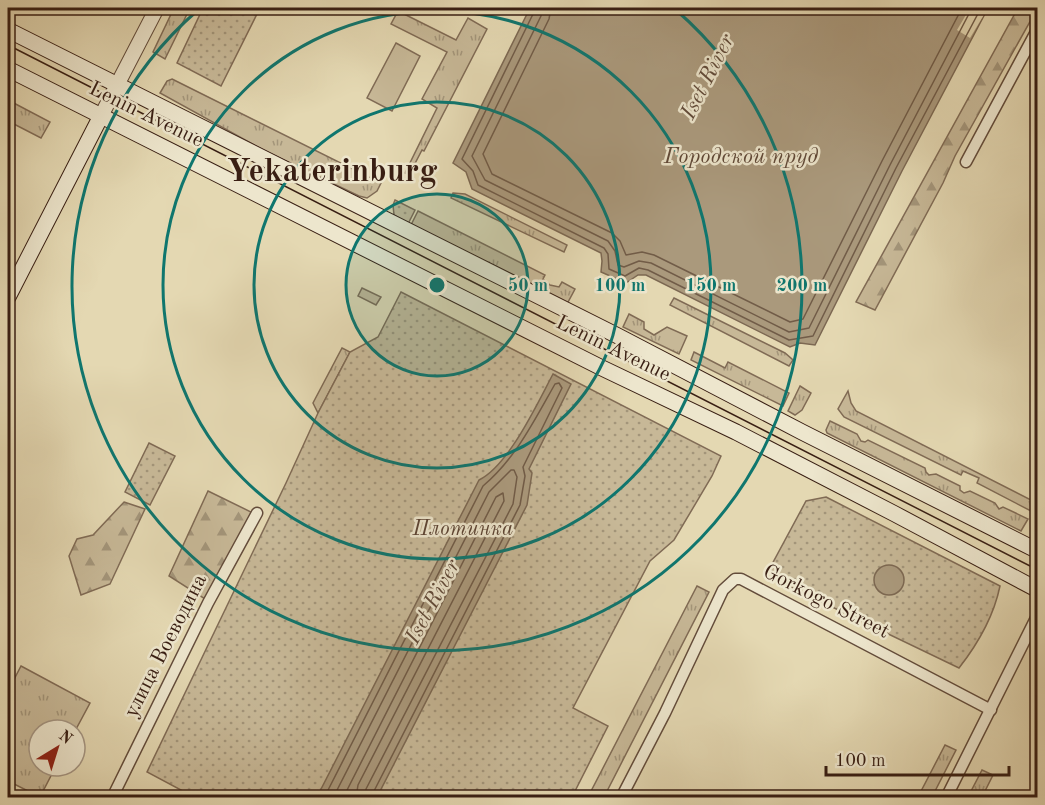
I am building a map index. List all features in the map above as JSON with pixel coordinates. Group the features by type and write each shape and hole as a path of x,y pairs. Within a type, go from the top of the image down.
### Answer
{"main road":[{"name":"Lenin Avenue","path":"8,30 557,305 1038,551"},
{"name":"Lenin Avenue","path":"8,69 778,454 1038,590"},
{"path":"8,297 101,116"}],"street":[{"path":"101,116 157,8"},
{"path":"966,162 1038,28"},
{"name":"улица Воеводина","path":"112,798 203,613 257,513"},
{"name":"Gorkogo Street","path":"621,798 665,713 723,590 731,581 741,579 991,710"},
{"path":"946,798 1038,614"}],"green space":[{"path":"174,8 190,8 165,59 153,52"},
{"path":"203,8 260,8 221,86 177,63"},
{"path":"1018,8 1037,9 955,156 875,310 856,302"},
{"path":"398,11 456,40 468,18 487,29 424,151 422,150 409,175 405,173 437,108 422,99 447,52 391,24"},
{"path":"396,43 420,56 392,111 367,98"},
{"path":"172,79 381,183 377,191 367,198 359,196 267,152 160,93 167,81"},
{"path":"8,100 50,122 41,138 8,121"},
{"path":"453,193 465,194 567,245 564,252 451,198"},
{"path":"395,200 415,210 408,224 394,215"},
{"path":"418,211 545,275 543,279 550,285 559,287 562,282 575,289 567,304 411,225"},
{"path":"362,288 381,297 376,305 358,296"},
{"name":"Плотинка","path":"401,292 721,456 712,476 674,540 650,561 573,708 608,726 572,797 194,797 147,772 318,413 350,352 378,337"},
{"path":"674,298 785,353 793,360 789,366 670,305"},
{"path":"629,314 644,322 644,329 654,335 667,327 687,336 679,354 623,327"},
{"path":"342,348 350,352 318,413 313,403"},
{"path":"694,352 725,368 728,362 789,393 783,406 691,360"},
{"path":"800,386 811,393 802,410 795,415 788,411"},
{"path":"848,391 856,411 1035,502 1031,511 977,483 979,478 963,471 961,475 844,417 838,409"},
{"path":"830,421 857,434 861,441 868,440 925,468 929,475 936,474 960,486 960,490 964,493 970,491 995,503 999,509 1003,507 1028,519 1021,531 827,433"},
{"path":"149,443 175,456 150,505 125,492"},
{"path":"208,491 253,513 205,599 169,576"},
{"path":"826,497 1000,586 994,608 984,629 959,668 780,582 770,568 806,501"},
{"path":"124,502 145,509 110,584 81,595 69,556 77,539 93,535"},
{"path":"697,586 709,592 604,797 588,797"},
{"path":"21,666 90,703 82,718 27,718 27,778 50,778 40,797 8,781 8,691"},
{"path":"945,745 956,750 932,797 918,797"},
{"path":"982,770 993,775 982,797 968,797"}],"water":[{"name":"Городской пруд","path":"530,8 988,8 902,171 815,345 800,343 790,347 646,275 638,275 626,283 601,272 601,253 472,189 466,172 453,163"},
{"name":"Iset River","path":"553,374 571,384 529,469 532,473 527,505 377,797 317,797 479,480 501,461 511,448"},
{"path":"889,565 900,569 904,580 900,591 889,595 878,591 874,580 878,569"}],"pier":[{"path":"970,8 988,8 970,38 957,30"}],"tram line":[{"path":"8,45 1038,570"}],"district":[{"name":"Yekaterinburg","path":"332,172"}]}
